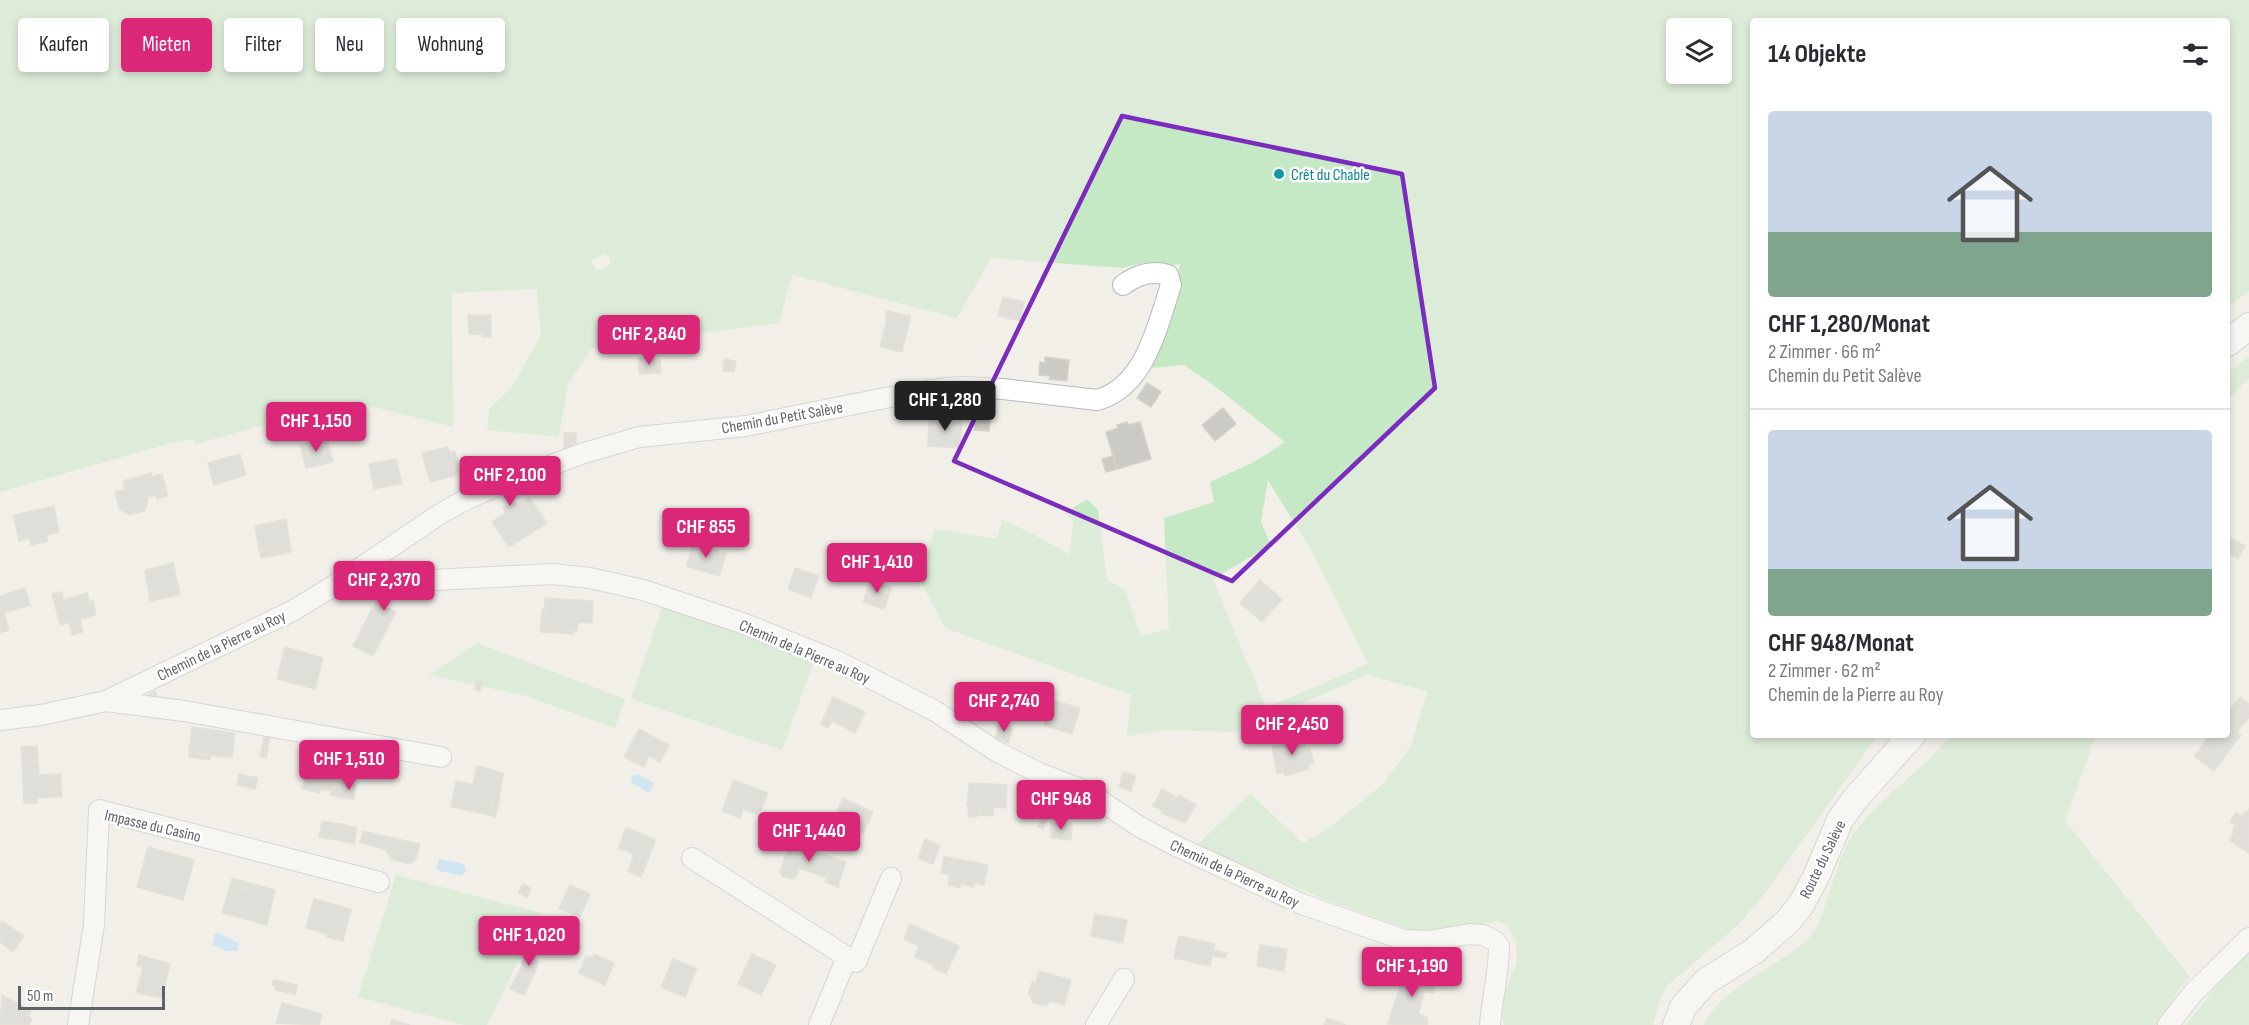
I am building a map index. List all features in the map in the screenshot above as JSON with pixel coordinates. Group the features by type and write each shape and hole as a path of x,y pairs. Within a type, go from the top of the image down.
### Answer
{"street":[{"name":"Chemin du Petit Salève","path":"335,585 463,501 498,484 581,454 639,437 746,426 945,388 1002,389 1097,400 1109,397 1123,386 1147,355 1171,285 1168,275 1153,272 1139,276 1123,285"},
{"path":"2230,341 2249,326"},
{"name":"Chemin de la Pierre au Roy","path":"0,720 41,715 106,701 294,610 335,585 552,574 573,575 643,590 745,624 837,661 936,711 996,751 1039,773 1086,792 1140,827 1176,846 1302,904 1404,940 1429,941 1470,934 1489,937 1499,946 1499,966 1490,1025"},
{"path":"106,701 184,711 441,757"},
{"name":"Route du Salève","path":"1676,1025 1683,1006 1705,982 1754,951 1787,922 1800,906 1815,879 1840,820 1855,799 1909,738"},
{"name":"Impasse du Casino","path":"78,1025 94,925 99,810 378,882"},
{"path":"692,858 856,962 891,878"},
{"path":"2169,1025 2194,992 2249,938"},
{"path":"819,1025 847,957"},
{"path":"1096,1025 1124,979"}],"highlighted area":[{"path":"1122,116 1402,174 1435,388 1232,581 954,461"}],"green space":[{"path":"0,0 2249,0 2249,291 2230,305 2230,18 1750,18 1750,738 1876,738 1762,897 1737,926 1667,986 1653,1025 1504,1025 1499,1006 1517,963 1516,940 1508,926 1498,921 1416,932 1332,902 1196,846 1250,794 1303,843 1329,828 1382,785 1411,746 1427,691 1367,675 1235,732 1164,730 1127,736 1131,695 945,628 921,582 934,529 997,539 1002,520 1069,554 1074,522 1065,513 1087,499 1098,510 1107,580 1125,590 1141,636 1169,629 1164,518 1214,502 1210,482 1254,462 1285,442 1216,387 1184,365 1152,368 1154,353 1174,298 1180,264 1165,266 1143,263 1122,268 991,258 957,318 792,275 779,323 592,348 568,384 559,437 487,430 489,409 512,387 541,335 537,289 452,293 453,427 350,401 196,444 194,439 167,444 0,492","holes":["605,253 610,259 610,264 597,270 591,261","1268,480 1314,555 1368,664 1266,708 1213,579 1271,545 1261,522"]},
{"path":"2249,357 2249,379 2230,397 2230,371"},
{"path":"663,604 727,625 814,661 782,750 631,699"},
{"path":"477,643 625,699 615,728 526,696 429,675"},
{"path":"1947,738 2095,738 2065,821 2190,977 2176,994 2158,1025 1704,1025 1712,1011 1723,999 1797,949 1809,938 1821,918 1843,852 1849,841 1872,812"},
{"path":"396,875 541,913 487,1025 465,1025 358,997"},
{"path":"2249,950 2249,1025 2186,1025 2227,972"}],"water":[{"path":"637,774 654,783 649,793 632,783 631,777"},
{"path":"439,859 464,864 466,872 461,876 436,870"},
{"path":"218,933 239,943 237,951 226,951 212,945 214,935"}],"building":[{"path":"1003,297 1024,302 1020,321 998,316"},
{"path":"887,311 911,316 902,352 880,347"},
{"path":"468,315 491,315 491,337 469,334"},
{"path":"649,357 650,360 660,360 661,373 639,374 638,358"},
{"path":"1045,357 1069,360 1067,381 1049,379 1050,376 1039,375 1040,362 1045,363"},
{"path":"724,359 736,361 734,372 723,371"},
{"path":"1147,383 1161,392 1151,407 1137,398"},
{"path":"1223,408 1236,424 1215,441 1202,425"},
{"path":"975,414 990,415 989,431 974,430"},
{"path":"929,417 962,419 960,448 928,446"},
{"path":"1127,422 1128,425 1140,422 1151,459 1117,469 1106,432"},
{"path":"564,433 576,433 576,450 564,450"},
{"path":"327,438 333,462 306,468 300,444"},
{"path":"448,447 449,452 455,451 461,474 430,482 422,453"},
{"path":"240,454 246,475 214,485 208,463"},
{"path":"1113,456 1117,469 1106,472 1102,459"},
{"path":"396,459 402,484 374,489 369,464"},
{"path":"151,473 152,477 162,474 168,496 157,499 156,495 147,497 148,503 144,511 129,515 119,509 115,492 125,490 123,481"},
{"path":"529,497 547,523 509,547 492,522"},
{"path":"513,501 517,506 506,513 503,508"},
{"path":"54,506 59,532 46,535 48,541 31,545 30,538 19,541 14,515"},
{"path":"286,519 290,546 259,550 255,526"},
{"path":"2230,538 2245,546 2238,559 2230,554"},
{"path":"694,542 726,554 719,576 686,566"},
{"path":"290,546 291,552 261,558 259,550"},
{"path":"173,563 179,589 149,595 145,570"},
{"path":"795,568 819,576 811,598 788,589"},
{"path":"871,579 892,587 884,609 863,602"},
{"path":"1260,580 1282,599 1262,622 1240,603"},
{"path":"25,588 30,605 4,613 9,630 0,633 0,596"},
{"path":"179,589 180,595 150,601 149,595"},
{"path":"62,592 64,600 87,593 89,602 93,601 96,615 80,619 83,632 72,635 69,622 60,625 52,594"},
{"path":"545,598 593,601 592,623 578,622 577,631 556,630 556,627 544,626"},
{"path":"376,602 396,612 391,621 371,611"},
{"path":"542,609 545,609 544,626 556,627 556,630 574,631 574,634 540,632"},
{"path":"371,611 391,621 373,656 353,646"},
{"path":"285,647 323,658 315,689 277,679"},
{"path":"477,681 482,682 480,691 475,690"},
{"path":"155,691 159,699 152,703 148,695"},
{"path":"833,697 865,712 855,733 824,717"},
{"path":"2240,697 2249,704 2249,717 2237,732 2241,735 2214,771 2194,756 2208,738 2230,738 2230,710"},
{"path":"1052,700 1080,708 1072,734 1046,726 1052,710 1049,709"},
{"path":"1049,709 1052,710 1046,726 1044,725"},
{"path":"824,717 832,721 828,728 821,724"},
{"path":"1000,723 1013,729 1008,743 995,737"},
{"path":"192,727 235,733 232,758 189,752"},
{"path":"639,729 669,745 660,762 649,756 644,767 624,757"},
{"path":"1292,735 1293,739 1303,736 1314,763 1308,765 1309,769 1285,776 1284,772 1277,774 1272,746 1285,742 1284,737"},
{"path":"264,736 270,738 266,758 260,756"},
{"path":"311,745 355,755 350,783 345,782 343,798 330,795 331,791 321,789 320,793 302,789"},
{"path":"37,746 38,761 22,762 21,747"},
{"path":"189,752 210,755 210,760 189,757"},
{"path":"38,761 39,775 61,774 61,784 56,785 57,797 37,798 37,803 24,803 22,762"},
{"path":"477,766 482,767 480,789 472,787"},
{"path":"482,767 503,773 499,801 493,800 490,815 451,807 456,781 472,784 472,787 480,789"},
{"path":"1123,772 1136,776 1131,791 1119,787"},
{"path":"239,774 258,778 255,789 237,785"},
{"path":"734,780 768,793 759,815 743,809 740,818 722,811"},
{"path":"345,782 356,784 354,799 343,798"},
{"path":"969,783 1007,785 1006,808 994,807 991,810 983,810 979,806 978,816 970,818 969,806 967,806"},
{"path":"61,784 62,797 57,797 56,785"},
{"path":"1162,789 1176,797 1180,795 1196,805 1185,823 1161,813 1163,811 1153,806"},
{"path":"843,798 873,812 863,834 833,820"},
{"path":"493,800 499,801 495,817 490,815"},
{"path":"980,806 983,810 991,810 994,807 993,816 979,815"},
{"path":"2249,809 2249,853 2229,840 2235,825 2230,822 2236,812 2241,816"},
{"path":"1044,813 1049,815 1043,829 1038,827"},
{"path":"322,821 341,824 337,840 319,837"},
{"path":"1051,823 1072,824 1071,840 1051,838"},
{"path":"341,824 357,828 354,844 337,840"},
{"path":"626,828 632,830 624,850 618,849"},
{"path":"632,830 656,840 641,877 628,871 634,855 624,850"},
{"path":"363,831 420,844 416,859 410,864 391,859 385,849 360,843"},
{"path":"925,839 940,846 933,864 918,858"},
{"path":"790,843 846,862 842,873 830,869 827,878 799,868 796,878 782,876 780,872"},
{"path":"148,847 194,860 183,900 137,887"},
{"path":"944,856 953,858 950,875 941,873"},
{"path":"953,858 988,865 984,885 974,883 974,887 961,884 960,888 948,885"},
{"path":"830,869 842,873 838,887 825,882"},
{"path":"232,878 249,883 247,890 230,885"},
{"path":"249,883 275,890 267,925 222,913 230,885 247,890"},
{"path":"523,884 531,888 527,897 518,893"},
{"path":"570,885 590,894 580,917 559,908"},
{"path":"314,899 351,909 343,941 326,937 327,934 306,928"},
{"path":"1095,914 1127,920 1123,943 1091,936"},
{"path":"2,921 24,936 13,952 0,942"},
{"path":"910,924 959,946 946,974 933,968 934,965 915,957 919,946 904,939"},
{"path":"1179,936 1215,944 1210,966 1174,958"},
{"path":"1260,945 1287,949 1284,971 1257,966"},
{"path":"1214,950 1227,953 1225,958 1212,956"},
{"path":"526,954 539,961 532,979 518,973"},
{"path":"594,954 614,963 605,985 579,973 586,956 593,958"},
{"path":"752,954 776,965 761,995 738,984"},
{"path":"139,955 170,964 162,998 136,993 143,967 137,965"},
{"path":"673,959 697,968 685,997 661,987"},
{"path":"1406,967 1437,978 1433,993 1425,991 1418,1014 1426,1017 1427,1025 1388,1024"},
{"path":"1039,971 1071,980 1064,1005 1051,1001 1046,1006 1033,1003 1031,999"},
{"path":"518,973 532,979 524,995 510,989"},
{"path":"274,980 297,985 295,994 275,990 276,986 272,985"},
{"path":"1032,982 1035,983 1032,996 1028,995"},
{"path":"2,995 31,1010 29,1017 32,1019 29,1025 0,1025"},
{"path":"282,1003 322,1014 319,1025 276,1023"},
{"path":"1327,1018 1346,1025 1324,1025"},
{"path":"392,1020 410,1025 390,1025"}],"place":[{"name":"Crêt du Chable","path":"1279,174"}]}
